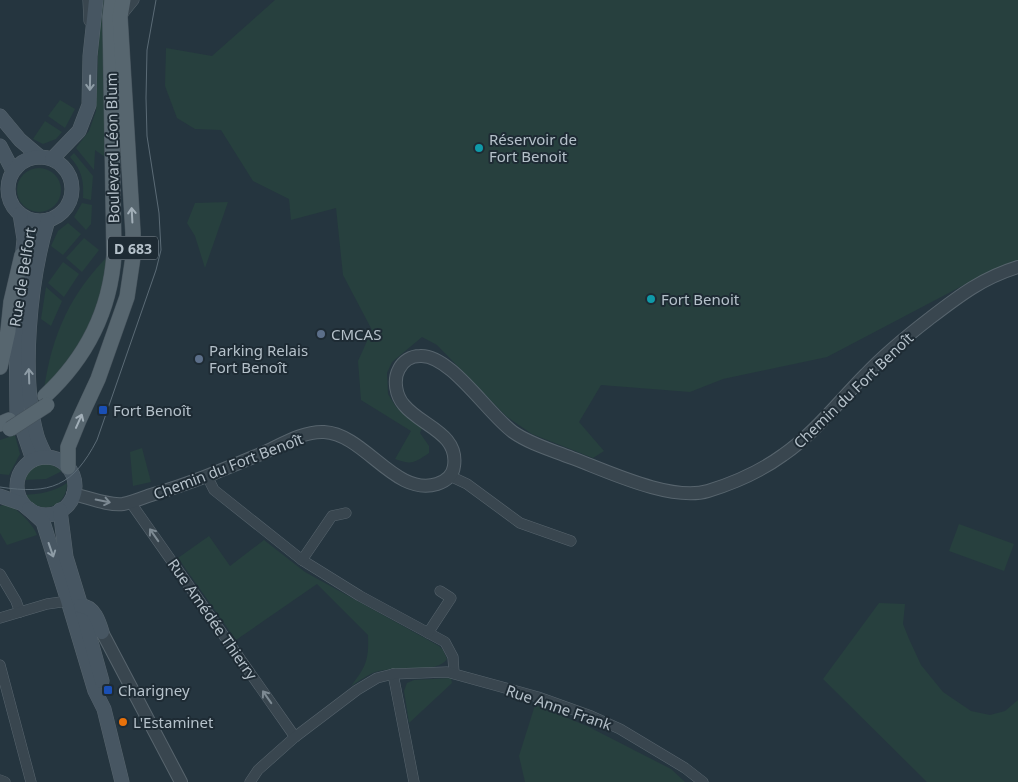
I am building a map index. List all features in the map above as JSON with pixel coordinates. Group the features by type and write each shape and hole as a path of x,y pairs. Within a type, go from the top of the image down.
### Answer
{"main road":[{"path":"0,116 20,140 46,158 60,164 66,170 71,179 71,198 64,211 57,216 48,220 38,221 28,219 20,214 13,207 9,199 9,180 13,171 25,161 46,158 79,131 90,105 90,56 96,0"},
{"name":"Boulevard Léon Blum","path":"46,400 72,368 91,339 107,303 112,279 114,255 110,16 112,0"},
{"name":"D 683","path":"68,467 68,448 98,378 127,297 133,257 134,233 120,17 123,0"},
{"name":"Boulevard Léon Blum","path":"46,400 66,388 97,341 113,306 122,258 118,110 120,17"},
{"path":"0,146 13,171"},
{"name":"Rue de Belfort","path":"20,214 24,239 16,326 17,413 40,458"},
{"name":"Rue de Belfort","path":"40,458 29,390 28,359 35,281 48,220"},
{"path":"0,367 8,332 11,302 22,255"},
{"path":"5,427 46,400"},
{"path":"0,496 26,507 44,514 53,514 66,506 73,494 73,475 68,467 55,459 40,458 21,471 18,478 19,497 26,507 42,522 75,603 75,601 83,631 96,634 106,700 104,709"},
{"path":"60,510 66,557 95,691 104,709 122,782"}],"street":[{"path":"88,0 90,56"},
{"path":"120,17 134,0"},
{"path":"0,126 20,140"},
{"name":"Chemin du Fort Benoît","path":"73,494 117,504 132,501 207,476 286,442 321,432 339,436 353,442 397,476 410,483 431,485 441,483 450,476 454,467 452,446 445,438 404,406 398,396 396,386 399,368 404,361 416,356 428,356 444,364 503,424 516,434 537,444 631,481 666,490 687,493 704,492 742,478 784,455 808,436 866,374 908,335 971,287 992,276 1018,267"},
{"path":"207,476 214,490 302,560 360,596 445,642 454,657 454,673 393,674 377,678 357,690 295,737 258,770 250,782"},
{"path":"450,476 466,484 520,523 571,541"},
{"name":"Rue Amédée Thierry","path":"132,501 139,514 295,737"},
{"path":"302,560 332,516 346,513"},
{"path":"0,574 16,601 20,612"},
{"path":"428,633 451,598 440,590"},
{"path":"0,618 48,604 75,603"},
{"path":"96,634 181,782"},
{"path":"0,664 31,782"},
{"name":"Rue Anne Frank","path":"454,673 538,697 612,725 657,750 703,782"},
{"path":"393,674 414,782"},
{"path":"0,780 5,782"}],"green space":[{"path":"100,0 108,0 108,159 95,150 94,170 76,148 89,131 96,111"},
{"path":"275,0 1018,0 1018,261 981,276 827,357 723,379 690,392 601,385 579,422 604,451 593,458 532,434 506,416 437,345 422,337 392,362 387,373 388,394 396,407 422,428 420,433 429,446 429,453 413,462 395,459 411,431 361,400 358,361 372,330 343,275 336,208 291,220 289,199 253,181 221,130 195,129 177,118 165,86 166,48 212,56"},
{"path":"60,100 75,109 65,128 48,116"},
{"path":"45,121 62,132 56,139 43,144 33,139"},
{"path":"74,153 93,176 91,200 83,198 81,176 77,166 70,157"},
{"path":"39,168 51,172 57,178 61,190 57,202 51,208 39,212 27,208 21,202 17,190 21,178 27,172"},
{"path":"228,202 205,268 195,236 187,223 195,203"},
{"path":"82,203 92,205 91,224 86,230 74,217"},
{"path":"68,223 81,234 63,255 51,246 58,231"},
{"path":"84,238 99,250 82,272 66,258"},
{"path":"111,253 109,276 77,354 44,389 52,350 66,315 85,283"},
{"path":"63,262 79,274 64,297 48,283"},
{"path":"46,287 62,301 51,326 41,319"},
{"path":"15,435 20,454 9,475 0,474 0,440"},
{"path":"142,448 151,482 133,486 130,452"},
{"path":"38,464 51,465 62,471 46,479 24,480 26,473"},
{"path":"67,483 66,492 62,499 51,507 37,506 24,495 47,492"},
{"path":"6,504 24,516 37,535 7,545 0,533 0,506"},
{"path":"959,524 1014,544 1004,571 949,551"},
{"path":"209,536 230,566 264,540 305,572 439,646 447,659 442,664 426,668 375,672 351,686 366,663 368,635 317,584 236,640 178,558"},
{"path":"879,603 905,604 903,624 909,639 921,665 943,692 971,711 990,715 1005,711 1018,700 1018,782 927,782 823,679"},
{"path":"451,678 452,683 409,723 404,691 407,683 414,680"},
{"path":"535,705 587,726 671,769 685,782 525,782 519,756"}],"tram line":[{"path":"0,487 33,490 59,484 79,468 88,456 97,440 156,270 161,250 159,213 147,136 146,98 147,50 156,0"}],"place":[{"name":"Réservoir de Fort Benoit","path":"479,148"},
{"name":"Fort Benoit","path":"651,299"},
{"name":"CMCAS","path":"321,334"},
{"name":"Parking Relais Fort Benoît","path":"199,359"},
{"name":"Fort Benoît","path":"103,410"},
{"name":"Charigney","path":"108,690"},
{"name":"L'Estaminet","path":"123,722"}]}
